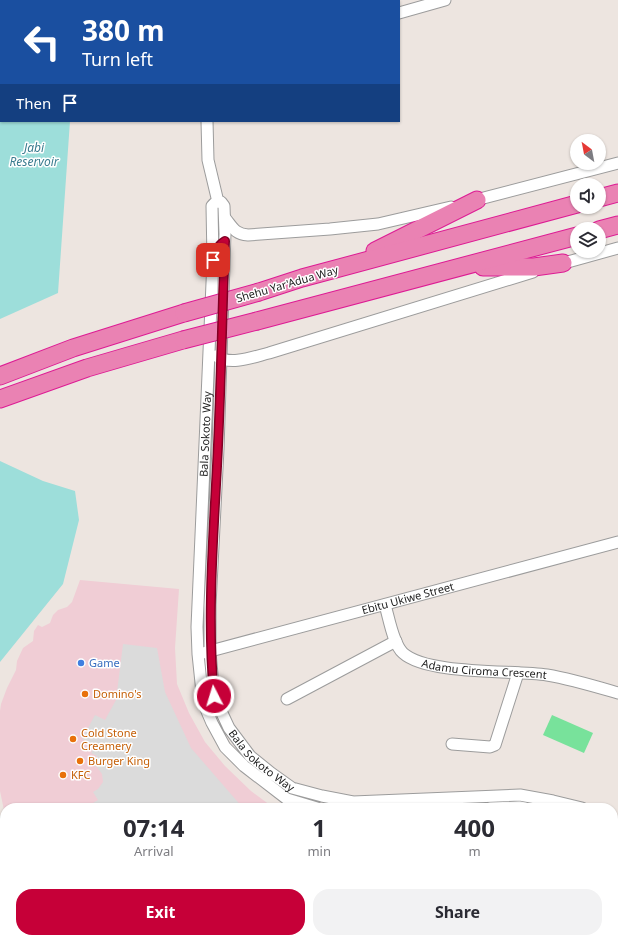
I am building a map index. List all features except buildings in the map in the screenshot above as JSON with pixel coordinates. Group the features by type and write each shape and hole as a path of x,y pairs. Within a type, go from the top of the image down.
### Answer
{"highway":[{"path":"606,196 618,193"},
{"path":"302,278 362,257 477,200"},
{"name":"Shehu Yar'Adua Way","path":"0,376 73,348 184,313 302,278 570,206"},
{"path":"606,228 618,225"},
{"path":"0,399 87,368 183,340 570,238"},
{"path":"400,283 480,268 534,267 564,263"}],"street":[{"path":"400,13 445,0"},
{"path":"207,122 208,160 218,202"},
{"path":"225,218 241,235 378,224 477,200 618,162"},
{"name":"Bala Sokoto Way","path":"300,803 287,799 244,766 225,746 212,723 203,702 197,627 213,260 212,206 214,203 218,202 221,202 224,206 225,241 210,605 210,652 214,696 229,728 250,756 292,788 322,796 353,802 520,795 561,803"},
{"path":"213,260 214,252 225,241 248,235"},
{"path":"220,375 228,366 238,361 289,348 474,289 618,248"},
{"path":"209,341 213,352 217,356 238,361"},
{"name":"Ebitu Ukiwe Street","path":"198,654 618,542"},
{"name":"Adamu Ciroma Crescent","path":"385,605 396,641 402,652 411,660 440,667 546,675 618,693"},
{"path":"287,699 396,641"},
{"path":"452,744 490,747 495,745 518,673"}],"shaded area":[{"path":"80,580 179,589 175,648 177,684 189,713 205,742 225,766 251,791 267,803 2,803 0,791 1,704 16,670 17,661 23,648 33,641 34,631 38,625 42,627 50,623 53,615 58,610 67,607 72,602"},
{"path":"123,644 157,648 165,692 191,748 239,803 93,803 98,800 93,792 98,789 103,782 102,774 97,767 92,765 97,756 91,753 95,745 82,739 95,715 105,720 116,700"}],"green space":[{"path":"552,715 593,733 584,753 543,735"}],"water":[{"name":"Jabi Reservoir","path":"0,122 70,122 58,293 0,319"},
{"path":"0,461 43,481 75,491 79,520 63,584 0,662"}],"place":[{"name":"Game","path":"81,663"},
{"name":"Domino's","path":"85,694"},
{"name":"Cold Stone Creamery","path":"73,739"},
{"name":"Burger King","path":"80,761"},
{"name":"KFC","path":"63,775"}],"route":[{"path":"213,260 214,252 221,243 225,241 218,449 210,605 210,652 214,696"}]}
